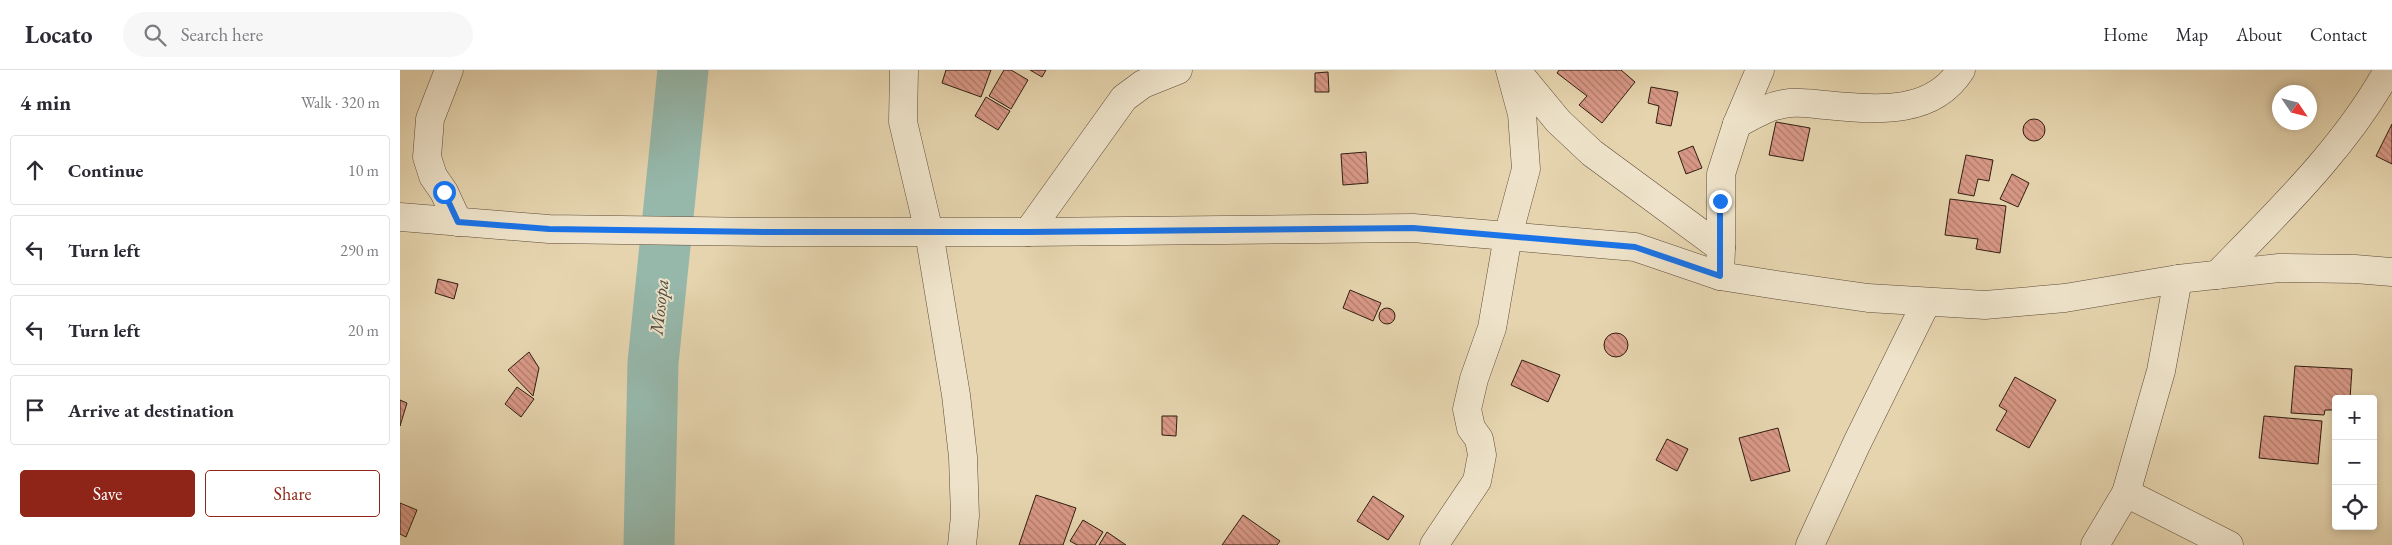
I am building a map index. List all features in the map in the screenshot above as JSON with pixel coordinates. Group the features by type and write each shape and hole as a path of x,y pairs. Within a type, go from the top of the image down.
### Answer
{"street":[{"path":"449,70 430,120 427,156 433,176 444,192 458,222"},
{"path":"904,70 903,122 929,232 956,395 963,457 965,516 962,545"},
{"path":"1028,232 1124,98 1143,84 1178,70"},
{"path":"1434,545 1477,481 1482,455 1479,439 1471,428 1467,409 1474,379 1492,328 1508,236 1526,169 1522,114 1510,70"},
{"path":"1516,70 1558,121 1592,153 1721,248"},
{"path":"1720,276 1721,174 1737,124 1760,70"},
{"path":"1737,124 1769,106 1792,102 1877,109 1919,103 1952,85 1961,70"},
{"path":"2217,274 2307,184 2370,98 2388,70"},
{"path":"400,217 549,229 767,232 1028,232 1413,228 1635,247 1720,276 1868,298 1926,303 1985,305 2065,298 2178,279 2279,268 2355,269 2392,272"},
{"path":"2095,545 2126,493 2161,371 2178,279"},
{"path":"1810,545 1857,443 1926,303"},
{"path":"2126,493 2229,545"}],"building":[{"path":"946,70 991,70 981,97 942,83"},
{"path":"1004,70 1011,70 1028,80 1011,109 989,96"},
{"path":"1030,70 1046,70 1042,77"},
{"path":"1559,70 1621,70 1635,82 1602,123 1579,105 1587,96 1557,73"},
{"path":"1328,72 1329,92 1315,92 1315,73"},
{"path":"1651,87 1678,92 1671,126 1656,123 1659,106 1648,103"},
{"path":"986,97 1010,111 998,130 975,116"},
{"path":"2034,119 2042,122 2045,130 2042,138 2034,141 2026,138 2023,130 2026,122"},
{"path":"1776,122 1810,128 1803,161 1769,155"},
{"path":"2392,124 2392,164 2376,156"},
{"path":"1693,146 1702,168 1686,174 1678,152"},
{"path":"1366,152 1368,183 1343,185 1341,154"},
{"path":"1966,155 1993,160 1989,181 1978,179 1974,196 1958,193"},
{"path":"2012,174 2029,183 2018,207 2000,199"},
{"path":"1950,199 2006,206 2000,253 1976,249 1978,239 1945,235"},
{"path":"438,279 458,284 454,299 435,293"},
{"path":"1350,290 1381,303 1373,321 1343,308"},
{"path":"1387,308 1395,316 1387,324 1379,316"},
{"path":"1616,333 1621,334 1627,340 1627,350 1621,356 1616,357 1611,356 1605,350 1604,345 1605,340 1611,334"},
{"path":"529,352 539,368 533,396 508,370"},
{"path":"1522,360 1560,375 1548,402 1511,385"},
{"path":"2295,366 2352,369 2350,395 2332,395 2332,410 2325,410 2324,415 2291,413"},
{"path":"2015,377 2056,400 2029,448 1996,430 2007,411 1999,406"},
{"path":"517,387 534,399 521,417 505,404"},
{"path":"400,400 407,403 400,426"},
{"path":"1162,416 1177,416 1176,436 1162,435"},
{"path":"2264,416 2322,421 2318,464 2259,458"},
{"path":"1778,428 1790,471 1751,481 1739,438"},
{"path":"1667,439 1688,449 1677,471 1656,460"},
{"path":"1036,495 1076,508 1063,545 1019,545"},
{"path":"1373,496 1404,516 1388,540 1357,521"},
{"path":"400,503 417,510 406,537 400,534"},
{"path":"1243,515 1280,541 1277,545 1222,545"},
{"path":"1083,520 1103,532 1095,545 1077,545 1070,541"},
{"path":"1107,532 1126,545 1099,545"}],"waterway":[{"name":"Mosopa","path":"649,545 653,363 683,70"}],"route":[{"path":"444,192 458,222 549,229 767,232 1028,232 1413,228 1635,247 1720,276 1722,224 1720,201"}]}
